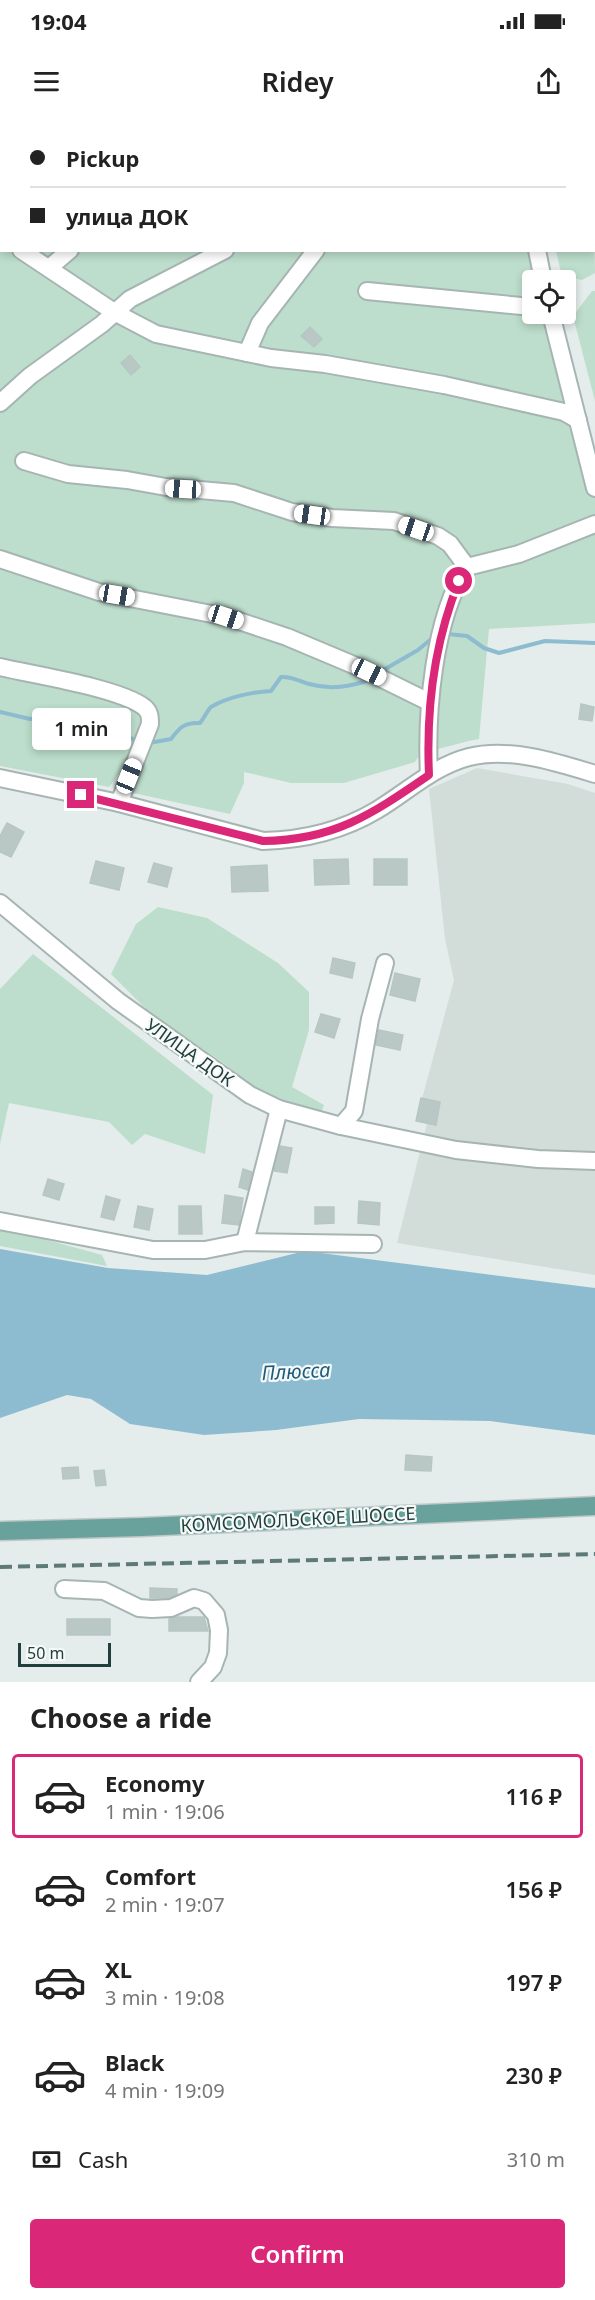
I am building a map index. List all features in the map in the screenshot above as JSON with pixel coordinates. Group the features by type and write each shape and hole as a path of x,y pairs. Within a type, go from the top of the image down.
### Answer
{"main road":[{"name":"КОМСОМОЛЬСКОЕ ШОССЕ","path":"0,1531 142,1527 595,1506"}],"street":[{"path":"24,252 114,312 156,334 247,353 454,387 564,412 578,420"},
{"path":"49,268 68,252"},
{"path":"0,403 30,376 102,324 130,299 221,252"},
{"path":"247,353 260,323 314,252"},
{"path":"537,252 541,270"},
{"path":"367,291 522,306"},
{"path":"554,324 595,488"},
{"path":"24,461 68,474 127,480 166,488 234,493 292,512 332,518 394,521 438,536 450,544 467,567"},
{"path":"429,775 429,702 448,608 467,567 519,554 595,524"},
{"path":"0,559 99,592 226,617 287,637 373,674 429,702"},
{"path":"0,667 94,688 118,695 144,707 150,714 150,724 119,803"},
{"path":"0,778 119,803 263,841 325,833 351,823 376,811 429,775 460,760 491,754 524,755 595,774"},
{"name":"УЛИЦА ДОК","path":"0,903 118,1001 250,1095 279,1108 341,1126 456,1149 538,1159 595,1161"},
{"path":"341,1126 354,1111 370,1019 385,963"},
{"path":"245,1242 279,1108"},
{"path":"0,1221 153,1250 205,1250 245,1242 373,1244"},
{"path":"64,1589 104,1591 139,1608 152,1610 171,1608 194,1598 204,1601 216,1615 219,1630 218,1653 213,1667 199,1682"}],"shaded area":[{"path":"477,768 568,784 595,793 595,1275 397,1243 427,1124 416,1121 454,980 445,939 429,789"}],"green space":[{"path":"0,252 543,252 548,270 522,270 522,324 563,324 595,451 595,623 489,629 479,739 422,751 415,762 344,783 291,783 244,772 244,783 230,814 133,793 143,754 135,752 109,787 0,766"},
{"path":"556,252 595,252 595,273 582,280 576,279 576,270 561,270"},
{"path":"592,291 595,291 595,401 575,324 576,312"},
{"path":"158,907 207,918 278,963 309,992 309,1030 292,1087 324,1105 321,1113 257,1091 226,1065 149,1012 111,974 136,924"},
{"path":"33,954 213,1095 205,1154 145,1134 132,1145 109,1122 9,1103 0,1144 0,989"},
{"path":"0,1227 102,1255 107,1266 0,1246"}],"water":[{"name":"Плюсса","path":"0,1249 108,1268 207,1275 305,1251 595,1288 595,1435 490,1421 359,1419 276,1430 204,1435 130,1424 91,1399 67,1395 0,1418"}],"building":[{"path":"310,327 322,339 314,347 301,336"},
{"path":"130,355 140,367 131,375 121,363"},
{"path":"581,704 594,707 592,721 579,719"},
{"path":"7,823 24,832 11,857 0,852 0,836"},
{"path":"348,859 349,884 315,885 314,860"},
{"path":"374,859 407,859 407,885 374,885"},
{"path":"96,861 124,868 119,890 90,883"},
{"path":"154,863 172,868 167,887 148,882"},
{"path":"267,865 268,891 232,892 231,867"},
{"path":"333,958 355,963 352,978 330,973"},
{"path":"395,973 420,979 415,1001 390,995"},
{"path":"321,1014 340,1019 334,1038 315,1032"},
{"path":"379,1030 403,1035 400,1050 376,1045"},
{"path":"421,1098 440,1102 436,1125 416,1121"},
{"path":"280,1146 292,1148 287,1173 274,1171"},
{"path":"243,1169 252,1172 248,1190 239,1187"},
{"path":"48,1179 64,1184 59,1200 43,1195"},
{"path":"225,1195 243,1198 239,1225 222,1223"},
{"path":"106,1196 120,1200 114,1220 101,1217"},
{"path":"359,1201 380,1203 379,1225 358,1223"},
{"path":"138,1206 153,1209 149,1230 134,1227"},
{"path":"179,1206 201,1206 202,1234 179,1234"},
{"path":"315,1207 334,1207 334,1223 315,1224"},
{"path":"406,1455 432,1457 431,1471 405,1470"},
{"path":"78,1467 79,1478 63,1479 62,1468"},
{"path":"104,1470 106,1485 96,1486 94,1471"},
{"path":"150,1588 177,1589 177,1594 169,1598 150,1598"},
{"path":"204,1617 208,1631 169,1631 169,1619"},
{"path":"67,1619 110,1619 110,1635 67,1635"}],"waterway":[{"path":"448,634 467,636 484,648 499,653 545,641 595,643"},
{"path":"380,672 418,650 436,635"},
{"path":"149,743 171,739 183,726 200,723 211,707 225,700 271,691 281,677 317,686 333,687 348,686 372,679"},
{"path":"0,712 30,719 40,718 54,710 81,711 138,742"}],"railway":[{"path":"0,1567 595,1554"}],"route":[{"path":"81,795 263,841 302,838 325,833 376,811 429,775 429,702 442,631 459,581"}]}
